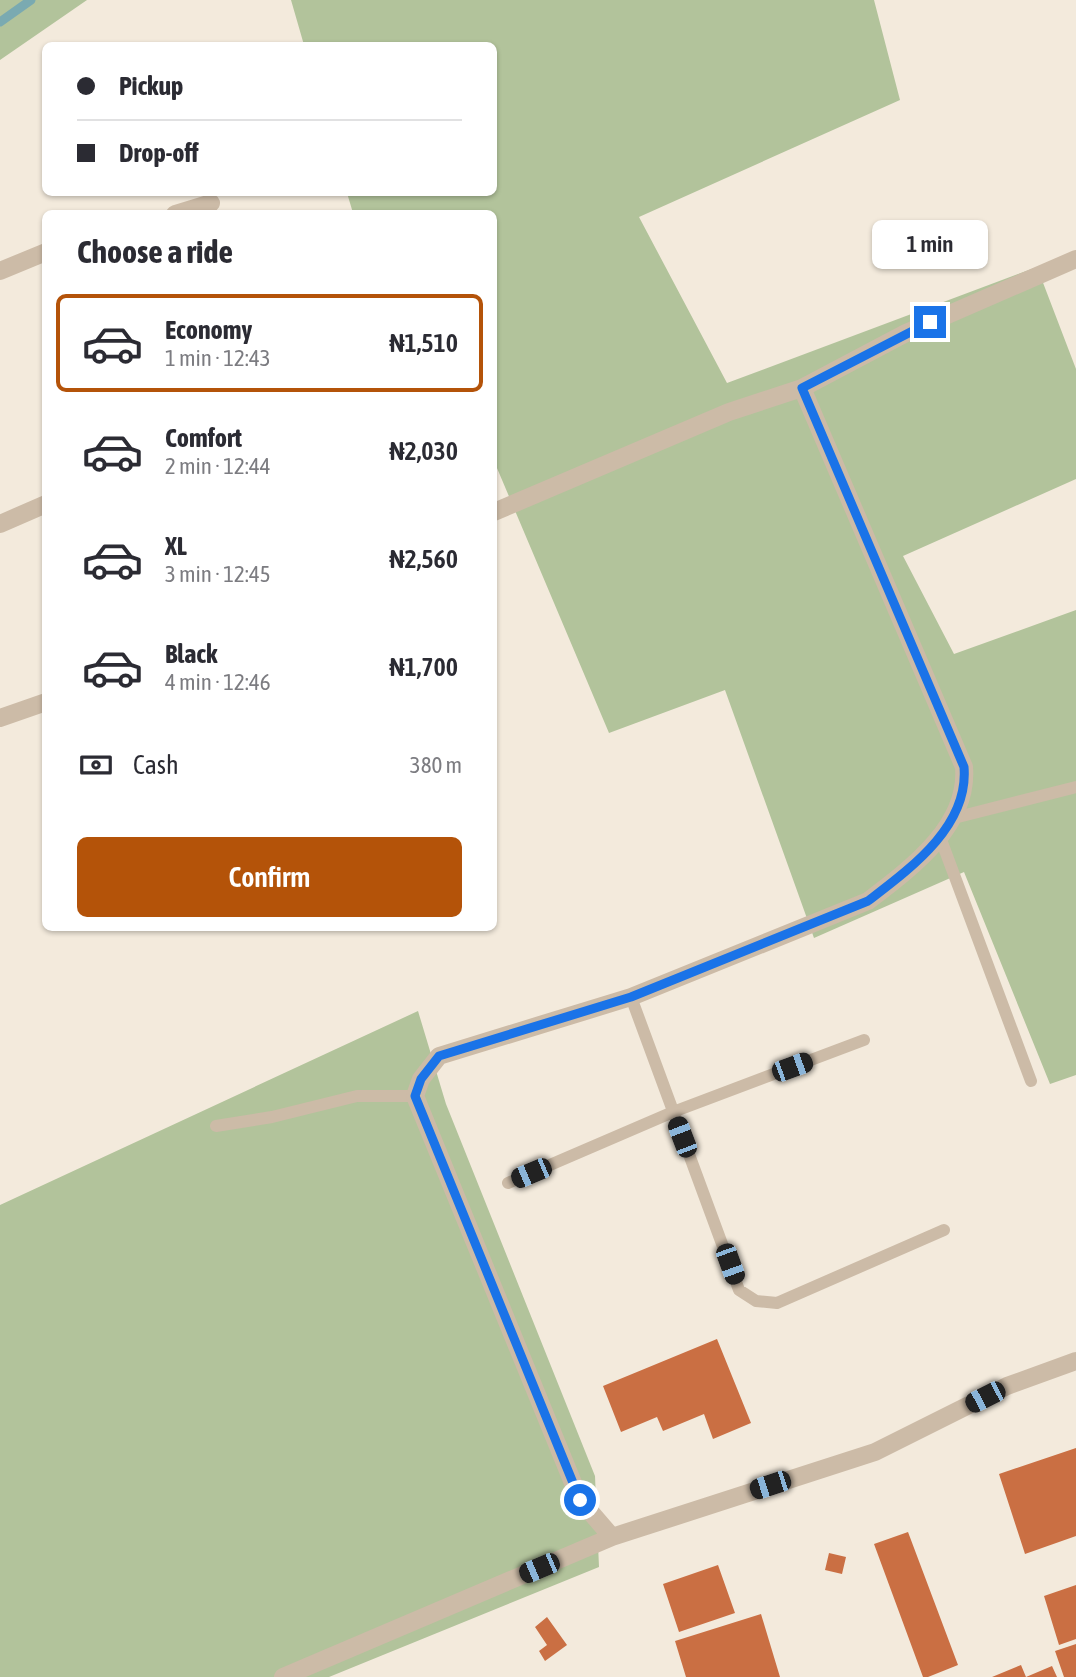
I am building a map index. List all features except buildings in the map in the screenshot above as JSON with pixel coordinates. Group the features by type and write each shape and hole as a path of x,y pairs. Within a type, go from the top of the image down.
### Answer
{"street":[{"path":"188,210 211,203"},
{"path":"0,271 42,253"},
{"path":"497,511 729,412 802,388 906,332 1076,259"},
{"path":"612,1537 580,1500 415,1096 421,1079 439,1056 631,997 868,901 898,878 940,837 954,818 966,784 964,767 802,388"},
{"path":"0,524 42,506"},
{"path":"0,718 42,703"},
{"path":"283,1677 612,1537 875,1452 1007,1386 1076,1362"}],"lane":[{"path":"954,818 1076,787"},
{"path":"940,837 1031,1081"},
{"path":"631,997 739,1290 756,1301 777,1303 944,1230"},
{"path":"508,1183 673,1112 864,1040"},
{"path":"216,1126 272,1117 357,1096 415,1096"}],"green space":[{"path":"0,0 87,0 0,60"},
{"path":"291,0 874,0 900,100 639,217 727,383 1037,267 1076,369 1076,479 903,556 954,654 1076,610 1076,1075 1050,1084 964,872 814,938 725,690 609,733 497,468 497,210 352,210 348,196 497,196 497,42 303,42"},
{"path":"418,1011 446,1104 595,1476 599,1567 329,1677 0,1677 0,1205"}],"waterway":[{"path":"0,22 31,0"}],"route":[{"path":"580,1500 415,1096 421,1079 439,1056 631,997 868,901 898,878 940,837 954,818 966,784 964,767 802,388 906,332 930,322"}]}
